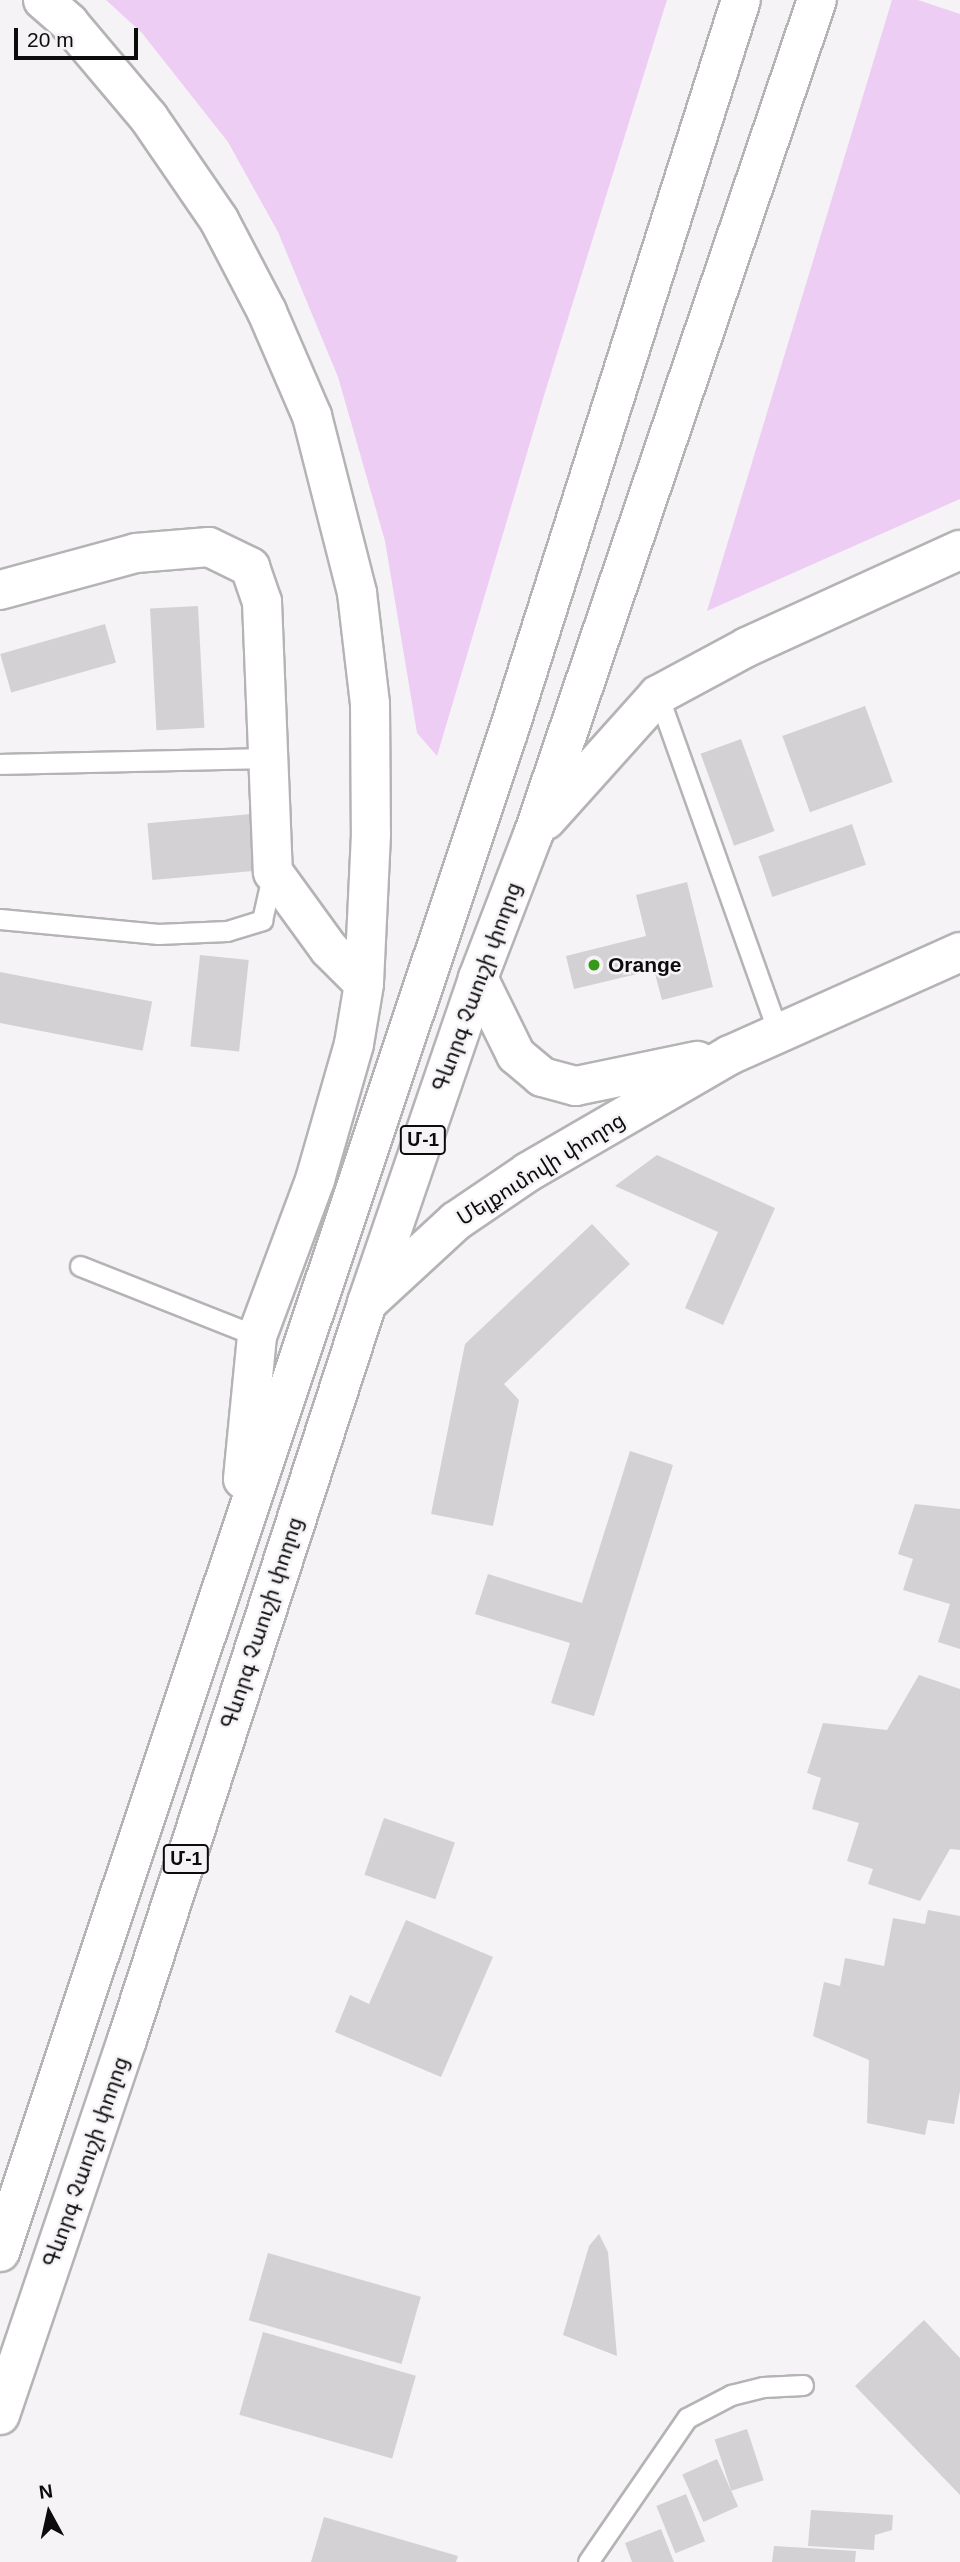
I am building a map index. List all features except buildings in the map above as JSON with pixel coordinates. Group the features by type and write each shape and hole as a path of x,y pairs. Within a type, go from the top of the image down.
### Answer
{"main road":[{"path":"43,0 69,23 149,118 219,220 267,313 312,416 357,593 370,704 370,834 364,984 354,1044 316,1180 257,1336 236,1548"},
{"path":"236,1548 512,720 741,0"},
{"name":"Գևորգ Չաուշի փողոց","path":"0,2415 127,2040 368,1303 478,978 533,835 817,0"},
{"path":"0,590 136,553 209,547 250,567 261,602 273,872 329,948 364,984"},
{"path":"533,835 658,695 747,647 960,550"},
{"name":"Մելքումովի փողոց","path":"368,1303 467,1214 528,1172 730,1055 960,953"},
{"name":"Մելքումովի փողոց","path":"478,978 516,1055 542,1077 576,1086 730,1055"},
{"name":"Մ-1","path":"0,2252 236,1548"}],"lane":[{"path":"658,695 778,1032"},
{"path":"0,764 270,758"},
{"path":"0,919 158,933 226,931 262,920 273,872"},
{"path":"80,1266 257,1336"},
{"path":"588,2562 687,2418 731,2395 762,2388 803,2385"}],"shaded area":[{"path":"106,0 667,0 546,389 437,756 417,733 385,541 338,377 278,232 228,142 142,33"},
{"path":"892,0 918,0 960,14 960,499 707,611"}],"place":[{"name":"Orange","path":"594,965"}]}
